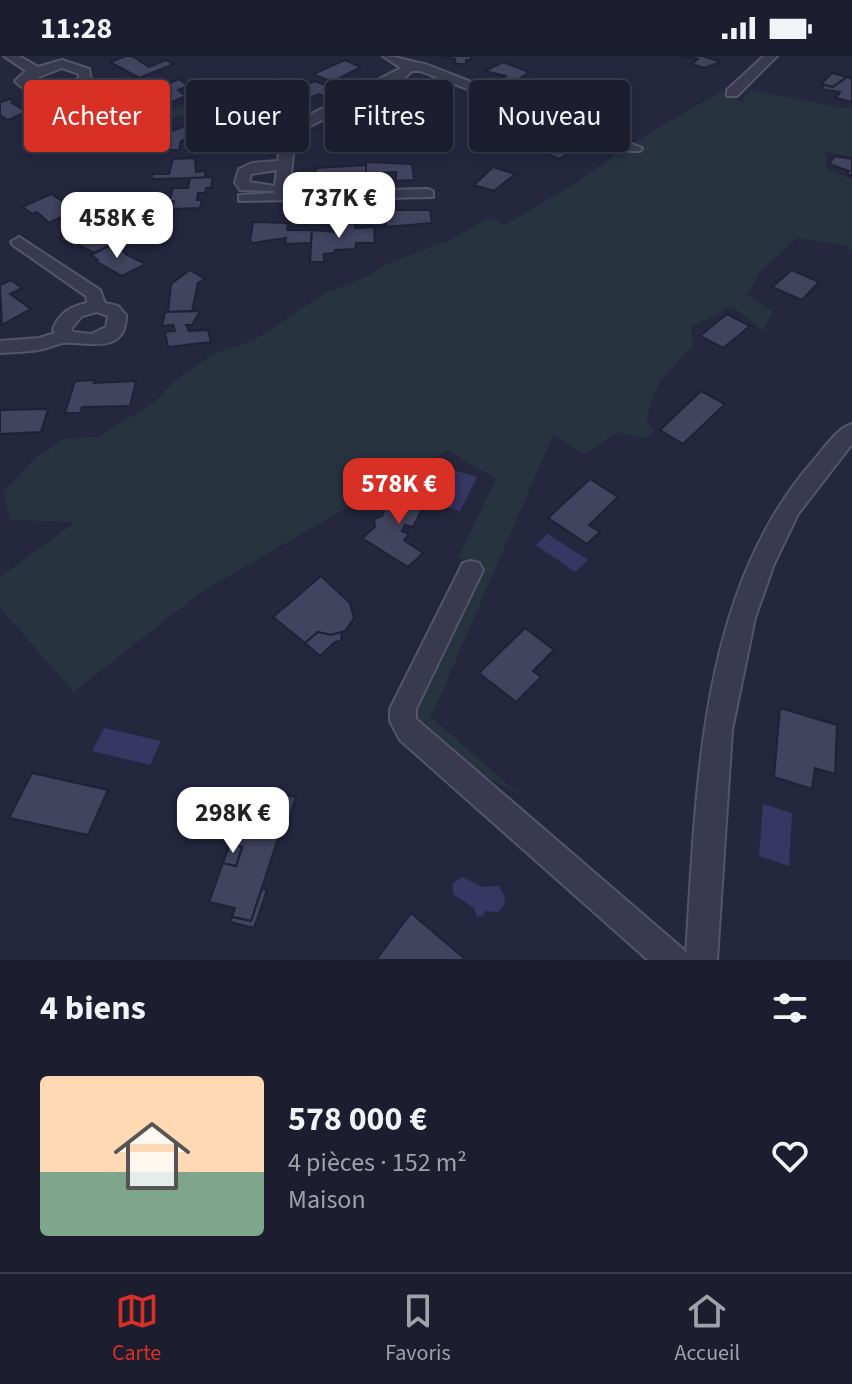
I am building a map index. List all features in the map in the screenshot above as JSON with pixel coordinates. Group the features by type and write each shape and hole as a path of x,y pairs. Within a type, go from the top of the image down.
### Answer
{"street":[{"path":"10,56 36,71"},
{"path":"389,56 409,68"},
{"path":"732,93 771,56"},
{"path":"282,192 288,137 293,129 397,78 409,68 421,67 635,148"},
{"path":"284,165 248,168 242,182 253,189 282,192 428,194"},
{"path":"244,198 282,192"},
{"path":"19,242 94,294 97,307"},
{"path":"97,307 112,310 117,315 117,325 112,332 90,341 66,336 62,329 67,319 80,310 97,307"},
{"path":"0,347 40,344 66,336"},
{"path":"701,960 712,780 723,691 743,612 788,511 852,431"},
{"path":"471,570 403,709 403,721 409,731 672,960"}],"shaded area":[{"path":"750,90 841,108 852,107 852,157 825,152 827,170 852,179 852,252 846,246 797,238 759,273 747,295 772,311 763,331 732,306 691,327 693,344 658,385 646,419 654,432 644,439 618,432 584,454 553,435 431,717 520,795 443,749 419,725 413,712 479,566 459,557 496,479 447,450 201,592 74,692 0,608 0,577 76,522 10,520 3,492 34,459 64,439 98,437 156,401 175,380 213,354 254,340 325,293 449,240 490,218 505,225 574,184 620,152 630,152 630,145 634,142 722,91 742,103"},
{"path":"186,106 186,115 170,119 170,112"},
{"path":"453,470 477,477 460,511 443,506 450,492 443,490"},
{"path":"548,534 588,560 575,572 536,545"},
{"path":"104,728 161,741 150,765 92,751"},
{"path":"763,804 792,813 789,866 759,856"},
{"path":"462,877 483,887 499,886 505,897 504,905 498,912 485,911 484,915 477,917 474,908 453,894 453,883"}],"building":[{"path":"132,56 149,67 166,60 174,64 139,78 110,62"},
{"path":"436,56 470,56 471,60 466,60 466,64 456,64 455,59"},
{"path":"680,56 702,56 721,62 704,68 692,64 698,59"},
{"path":"345,60 361,67 336,80 313,74"},
{"path":"503,62 529,72 518,80 510,80 485,71"},
{"path":"832,73 847,77 833,87 821,84"},
{"path":"847,77 852,79 852,102 836,98 840,92 821,89 824,85 833,87"},
{"path":"179,79 186,84 178,90 186,96 170,101 170,83"},
{"path":"315,81 325,85 325,97 319,94 309,98 309,84"},
{"path":"10,99 24,113 8,120 0,115 0,102"},
{"path":"186,126 186,139 181,141 179,150 170,150 170,132"},
{"path":"543,152 570,152 559,159"},
{"path":"835,156 852,159 852,176 847,174 849,171 829,164"},
{"path":"195,158 196,172 206,171 204,178 151,179 153,174 169,174 173,159"},
{"path":"366,162 412,164 414,180 396,181 396,172 366,174"},
{"path":"366,165 366,176 355,177 355,180 315,180 316,168"},
{"path":"493,167 515,174 494,191 474,185"},
{"path":"213,177 211,188 206,188 205,193 198,193 197,200 202,200 200,208 172,209 174,201 169,202 173,188 188,188 190,178"},
{"path":"51,194 76,210 49,223 37,212 33,214 22,207"},
{"path":"430,210 432,223 386,227 385,212"},
{"path":"253,222 288,223 287,230 312,230 311,243 285,244 286,238 252,243"},
{"path":"355,223 355,228 374,227 375,243 356,243 355,249 324,254 324,262 310,262 312,230 335,232 335,224"},
{"path":"89,225 116,243 94,253 60,238"},
{"path":"114,243 127,255 146,264 122,276 95,261 98,260 91,255"},
{"path":"190,270 205,279 198,283 192,311 168,312 171,284"},
{"path":"792,270 819,282 802,300 772,287"},
{"path":"11,280 22,288 10,294 31,309 2,325 0,285"},
{"path":"200,311 192,325 186,325 189,331 208,330 211,342 168,347 165,332 175,331 173,325 162,326 165,312"},
{"path":"727,314 750,326 723,348 700,336"},
{"path":"96,380 94,383 136,381 130,406 82,407 80,413 65,413 75,381"},
{"path":"701,391 725,404 683,444 660,430"},
{"path":"48,409 41,432 0,434 0,410"},
{"path":"590,479 618,497 589,525 600,532 587,544 548,518"},
{"path":"416,486 434,498 423,508 413,527 405,525 402,531 409,534 404,540 423,553 408,567 362,538 375,527 374,519 382,516 387,502 395,504 401,493 406,494"},
{"path":"321,576 350,603 354,618 345,631 331,635 318,632 305,643 273,617"},
{"path":"525,628 554,650 533,671 541,677 516,702 479,673"},
{"path":"318,632 331,635 342,632 341,641 335,642 320,656 305,643"},
{"path":"780,708 837,725 835,774 815,768 812,789 774,777"},
{"path":"32,773 108,790 88,835 9,818"},
{"path":"250,788 272,792 262,821 282,826 251,921 232,917 235,908 209,902 223,863 236,866 242,847 230,844"},
{"path":"272,792 296,797 287,827 262,821"},
{"path":"230,844 242,847 236,866 223,863"},
{"path":"262,889 267,890 254,928 230,922 232,917 251,921"},
{"path":"411,913 466,960 376,960"}]}
